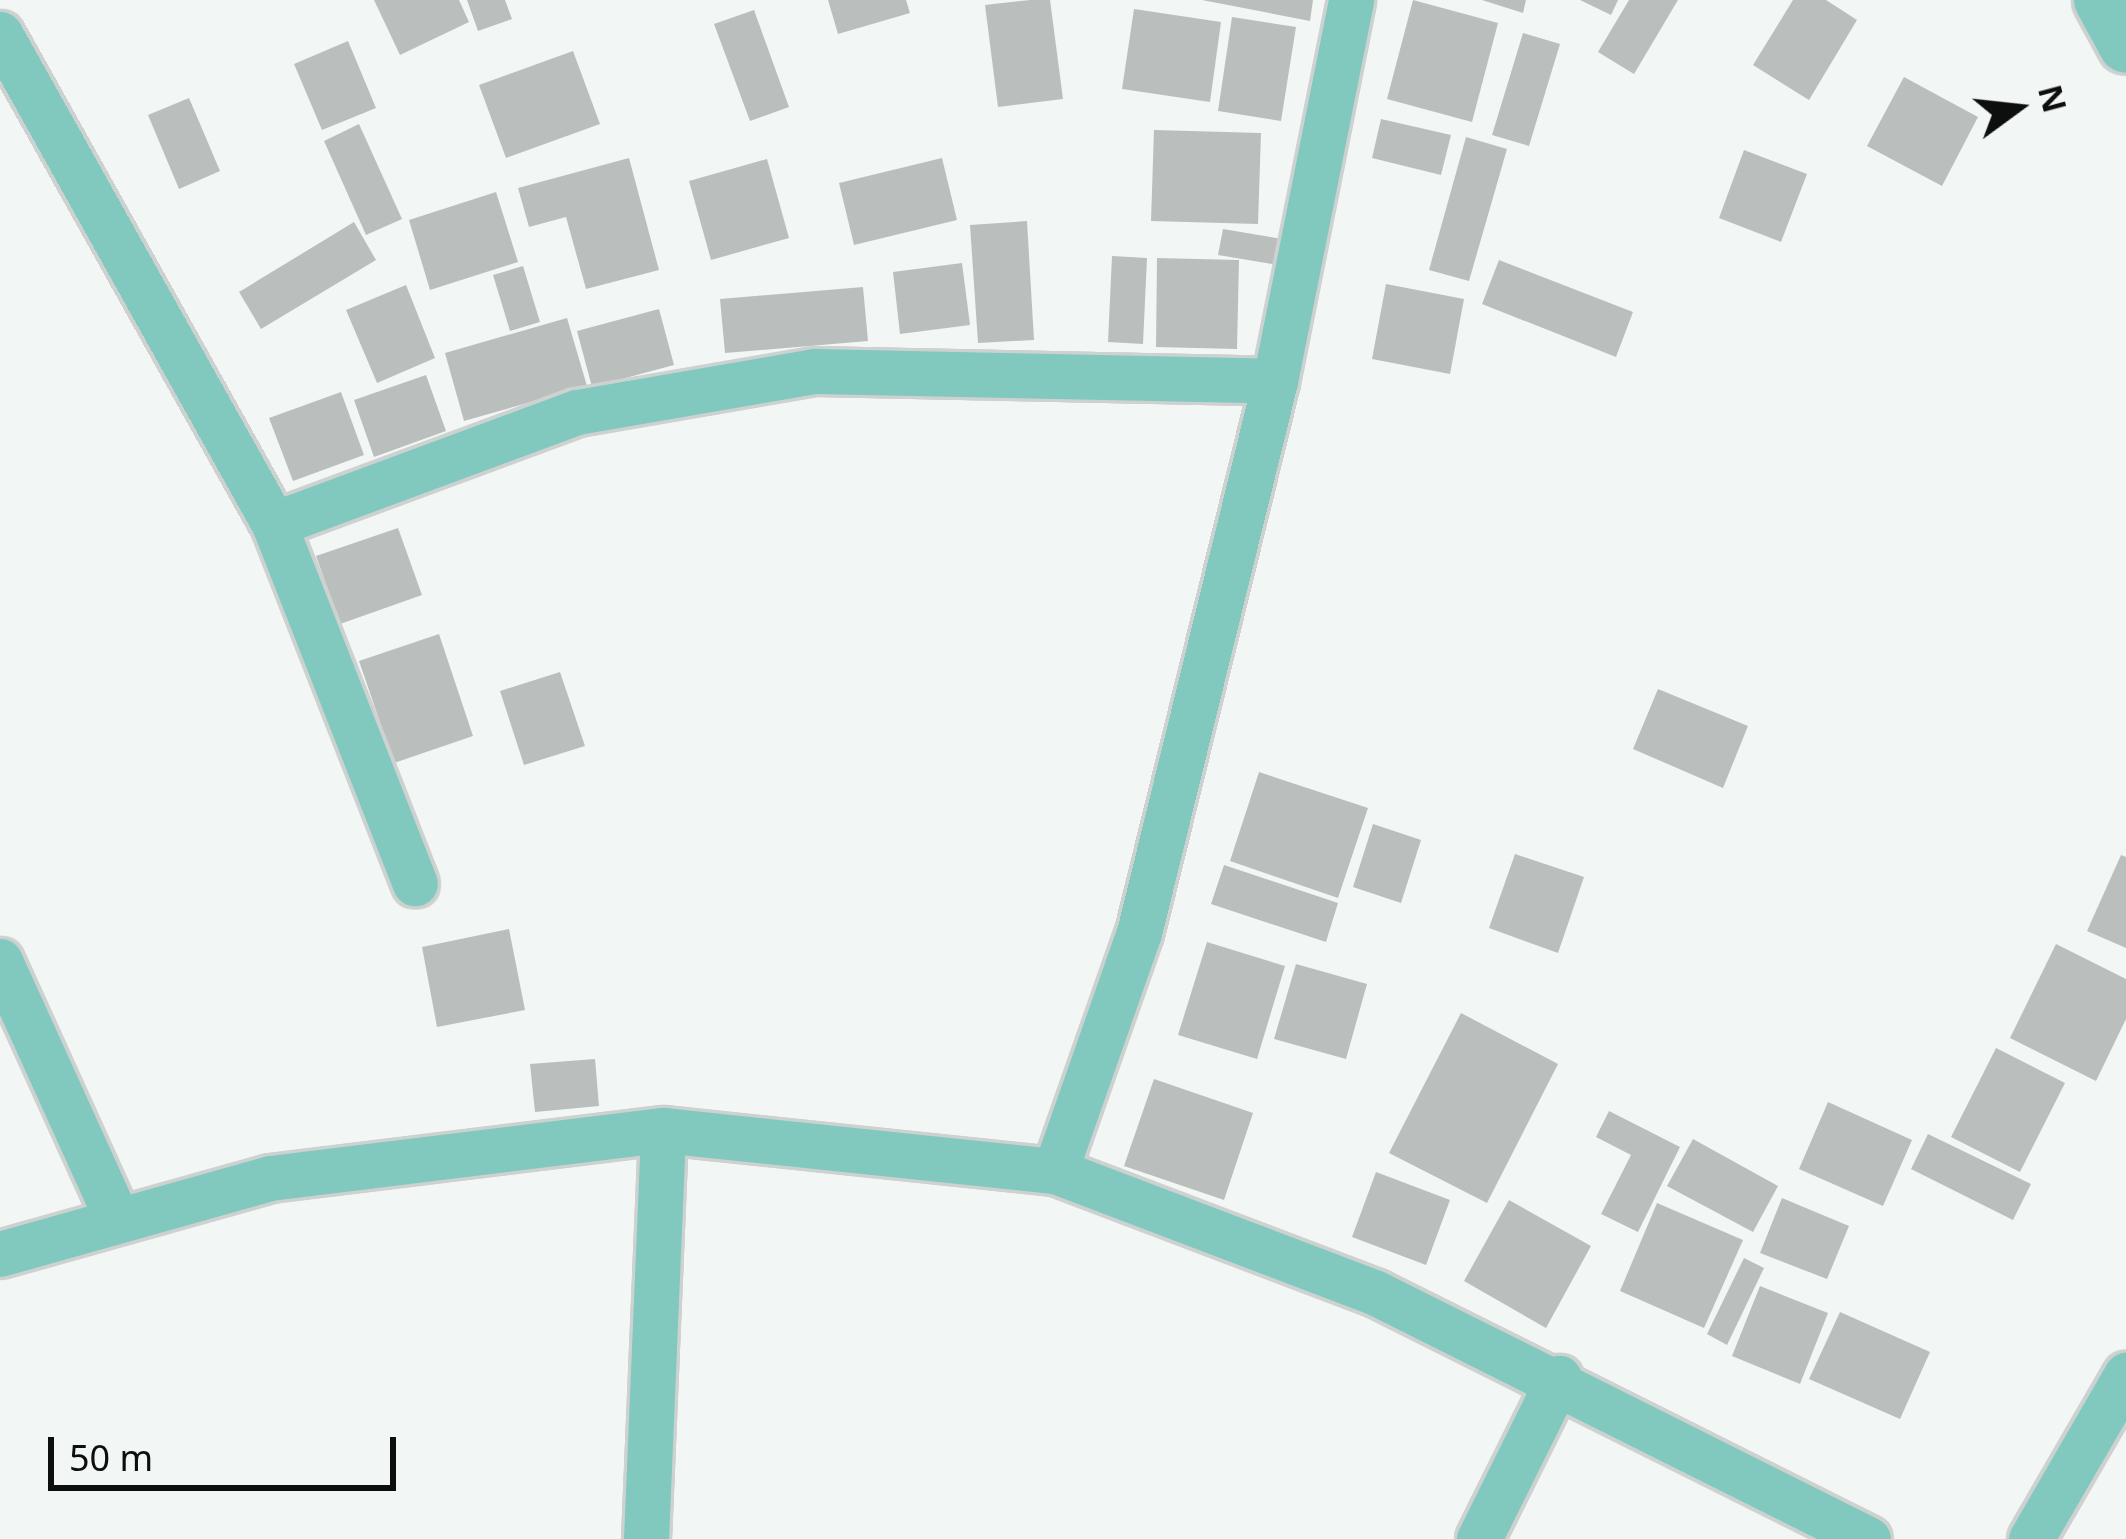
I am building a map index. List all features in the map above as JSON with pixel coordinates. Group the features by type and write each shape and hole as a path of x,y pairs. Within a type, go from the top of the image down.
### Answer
{"street":[{"path":"1055,1171 1138,933 1275,381 1351,0"},
{"path":"2101,0 2126,46"},
{"path":"0,34 274,524 415,883"},
{"path":"274,524 577,412 814,371 1275,381"},
{"path":"0,961 117,1219"},
{"path":"646,1539 663,1130"},
{"path":"0,1254 270,1178 663,1130 1055,1171 1376,1293 1559,1378 1868,1539"},
{"path":"2031,1539 2126,1375"},
{"path":"1479,1539 1559,1378"}],"building":[{"path":"374,0 459,0 469,22 400,55"},
{"path":"467,0 505,0 512,19 478,31"},
{"path":"828,0 906,0 910,13 838,34"},
{"path":"1050,0 1063,99 998,107 985,5"},
{"path":"1202,0 1313,0 1310,21"},
{"path":"1413,0 1498,23 1472,122 1387,99"},
{"path":"1482,0 1526,0 1523,13"},
{"path":"1580,0 1618,0 1611,15"},
{"path":"1629,0 1678,0 1634,74 1598,52"},
{"path":"1793,0 1826,0 1857,20 1809,100 1753,65"},
{"path":"1134,9 1221,22 1210,102 1122,89"},
{"path":"754,10 789,107 750,121 714,24"},
{"path":"1232,17 1296,27 1281,121 1218,111"},
{"path":"1523,33 1560,44 1529,146 1492,135"},
{"path":"348,41 376,108 322,130 294,64"},
{"path":"573,51 600,124 506,158 479,85"},
{"path":"1904,77 1978,117 1942,186 1867,146"},
{"path":"189,98 220,171 179,189 148,115"},
{"path":"1381,119 1451,135 1441,175 1372,158"},
{"path":"359,124 402,219 366,235 324,141"},
{"path":"1154,130 1261,133 1258,224 1151,221"},
{"path":"1466,137 1507,149 1469,281 1429,270"},
{"path":"1744,150 1807,174 1781,242 1719,218"},
{"path":"629,158 659,270 586,289 566,217 529,227 518,188"},
{"path":"942,158 957,220 854,245 839,183"},
{"path":"767,159 789,238 711,260 689,181"},
{"path":"496,192 518,262 430,290 409,220"},
{"path":"1027,221 1034,340 978,343 970,225"},
{"path":"354,222 376,260 261,329 239,292"},
{"path":"1223,229 1288,240 1284,266 1218,255"},
{"path":"1112,256 1147,258 1143,344 1108,342"},
{"path":"1157,258 1239,260 1237,349 1156,347"},
{"path":"1499,260 1633,312 1616,357 1482,304"},
{"path":"962,263 970,325 900,334 893,272"},
{"path":"523,266 540,322 510,331 493,275"},
{"path":"1386,284 1464,299 1450,374 1372,359"},
{"path":"406,285 435,358 377,383 346,310"},
{"path":"863,287 868,341 725,353 720,299"},
{"path":"659,309 674,365 592,387 577,331"},
{"path":"567,318 587,386 464,421 445,353"},
{"path":"426,375 446,431 374,457 354,400"},
{"path":"341,392 364,455 293,481 269,418"},
{"path":"398,528 422,595 340,624 316,556"},
{"path":"439,634 473,736 394,763 359,661"},
{"path":"560,672 585,746 524,765 500,691"},
{"path":"1658,689 1748,726 1723,788 1633,749"},
{"path":"1259,772 1368,808 1338,898 1230,861"},
{"path":"1373,824 1421,840 1401,903 1353,887"},
{"path":"1515,854 1584,877 1558,953 1489,928"},
{"path":"2121,855 2126,857 2126,948 2087,931"},
{"path":"1224,865 1338,903 1326,942 1211,904"},
{"path":"509,929 525,1010 437,1027 422,947"},
{"path":"1207,942 1285,966 1257,1059 1178,1035"},
{"path":"2056,944 2126,979 2126,1019 2096,1081 2010,1038"},
{"path":"1296,964 1367,984 1346,1059 1274,1039"},
{"path":"1461,1013 1558,1064 1487,1203 1389,1153"},
{"path":"1996,1048 2065,1083 2020,1172 1951,1137"},
{"path":"595,1059 599,1106 535,1112 530,1064"},
{"path":"1154,1079 1253,1113 1224,1200 1124,1166"},
{"path":"1828,1102 1912,1140 1883,1206 1799,1169"},
{"path":"1609,1111 1680,1147 1638,1232 1601,1214 1631,1155 1596,1137"},
{"path":"1928,1134 2031,1184 2013,1220 1911,1169"},
{"path":"1693,1139 1778,1186 1753,1232 1667,1186"},
{"path":"1376,1172 1450,1200 1426,1265 1352,1237"},
{"path":"1782,1198 1849,1226 1827,1279 1760,1253"},
{"path":"1509,1200 1591,1246 1546,1328 1464,1281"},
{"path":"1657,1203 1743,1240 1704,1328 1620,1291"},
{"path":"1744,1258 1764,1268 1727,1345 1707,1334"},
{"path":"1760,1286 1828,1313 1800,1384 1732,1356"},
{"path":"1840,1312 1930,1352 1900,1419 1809,1379"}]}
